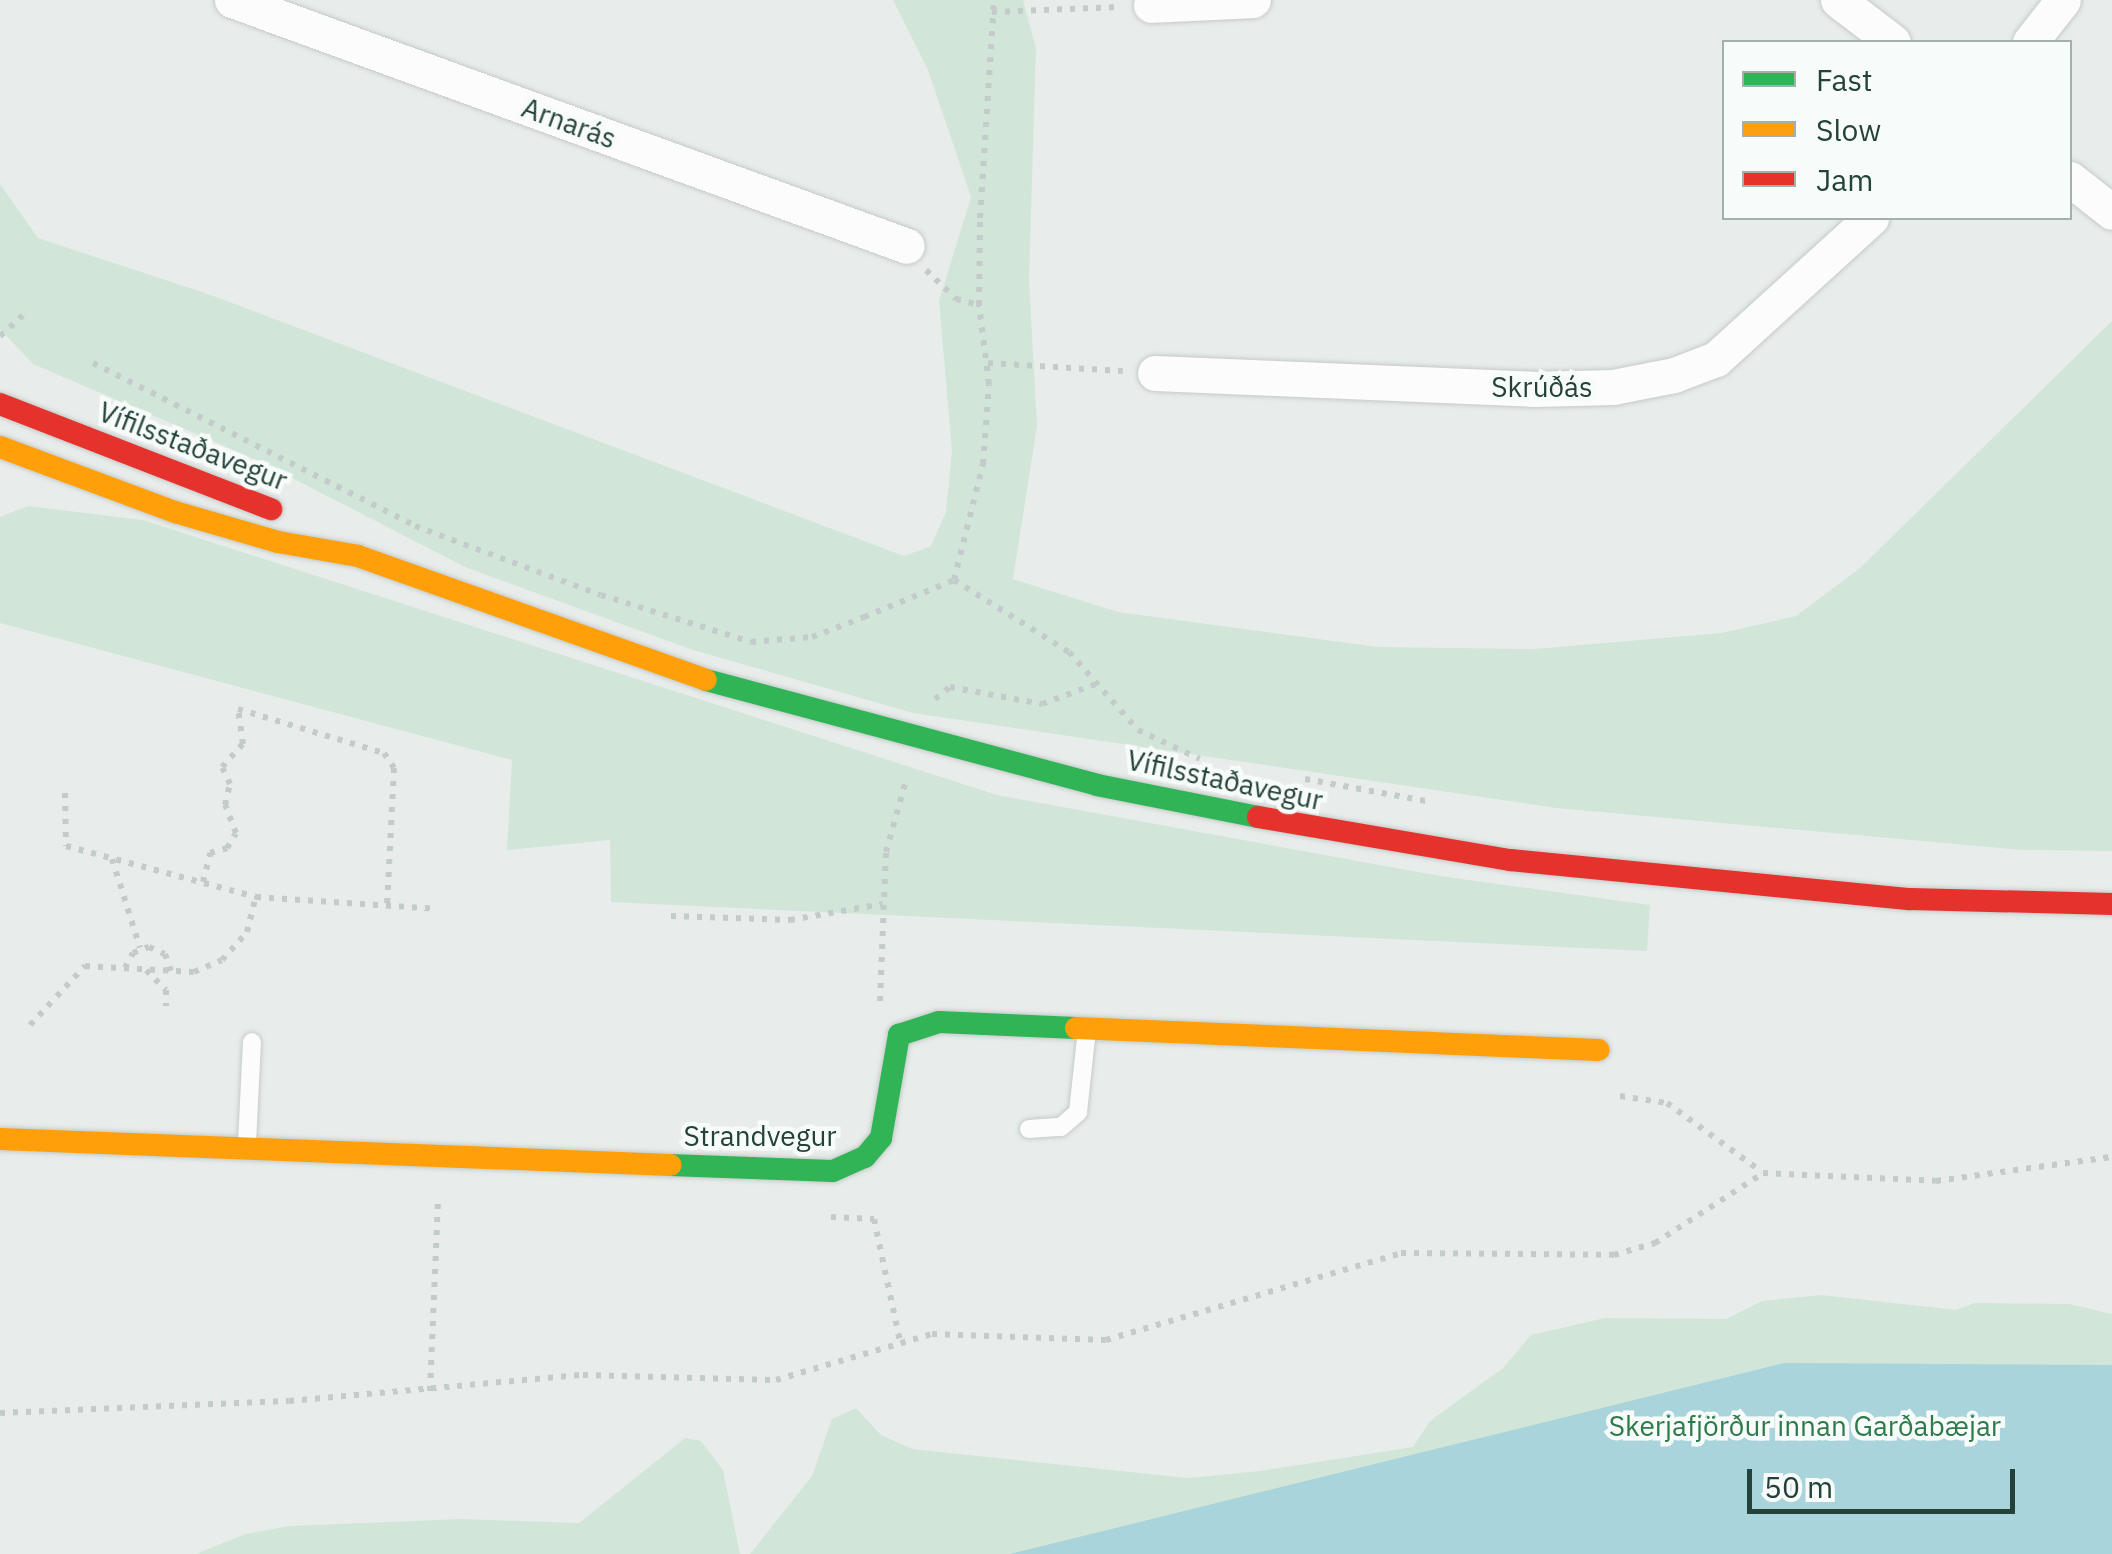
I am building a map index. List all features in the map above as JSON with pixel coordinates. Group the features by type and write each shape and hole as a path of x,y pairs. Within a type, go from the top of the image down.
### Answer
{"street":[{"name":"Arnarás","path":"232,0 907,246"},
{"path":"1151,5 1253,0"},
{"path":"1838,0 1890,40"},
{"path":"2032,40 2063,0"},
{"path":"2072,181 2112,212"},
{"name":"Skrúðás","path":"1154,373 1533,389 1613,387 1674,375 1716,359 1869,220"},
{"path":"39,392 111,425 150,463"},
{"name":"Vífilsstaðavegur","path":"0,404 318,527 358,556"},
{"name":"Vífilsstaðavegur","path":"0,447 209,522 358,556 657,667 983,758 1245,816 1510,860 1757,888 2112,904"},
{"path":"0,466 58,468"},
{"path":"898,1035 939,1022 1598,1050"},
{"name":"Strandvegur","path":"0,1139 833,1171 865,1158 881,1138 898,1035"}],"lane":[{"path":"1030,1129 1062,1127 1078,1112 1087,1028"},
{"path":"247,1148 252,1042"}],"path":[{"path":"954,580 982,464 988,363 980,305 994,0"},
{"path":"992,12 1151,5"},
{"path":"907,246 938,284 980,305"},
{"path":"0,336 23,315"},
{"path":"988,363 1154,373"},
{"path":"93,364 415,526 751,642 812,637 954,580"},
{"path":"954,580 1049,636 1138,730 1214,762"},
{"path":"928,714 941,688 1029,705 1096,684"},
{"path":"203,882 210,852 226,848 236,833 225,805 230,784 222,767 243,744 238,710 384,753 394,768 387,906"},
{"path":"898,1035 880,1014 886,852 911,764"},
{"path":"1297,778 1445,804"},
{"path":"66,793 66,846 256,897 435,908"},
{"path":"112,858 140,948"},
{"path":"30,1025 85,966 171,971 208,967 236,948 256,897"},
{"path":"670,916 790,920 884,904"},
{"path":"125,968 140,948"},
{"path":"140,948 158,949 171,971"},
{"path":"146,970 166,990 166,1006"},
{"path":"1620,1096 1667,1103 1763,1173 1936,1181 2112,1157"},
{"path":"0,1413 430,1390 583,1375 776,1380 932,1334 1106,1340 1401,1253 1614,1256 1654,1243 1763,1173"},
{"path":"430,1390 438,1202"},
{"path":"874,1219 900,1341"}],"green space":[{"path":"893,0 1023,0 1036,48 1029,280 1037,426 1013,579 1118,612 1378,647 1535,649 1721,633 1796,616 1860,568 2112,321 2112,851 2022,850 1556,808 913,713 693,650 465,567 261,462 33,364 0,329 0,184 38,238 208,294 904,556 931,546 946,512 952,451 939,301 971,197 928,70"},
{"path":"28,506 143,520 997,795 1440,876 1650,905 1647,951 611,902 610,840 507,850 512,760 0,623 0,517"},
{"name":"Skerjafjörður innan Garðabæjar","path":"1821,1295 1956,1310 1975,1303 2069,1304 2112,1314 2112,1554 750,1554 812,1476 832,1419 856,1408 881,1435 912,1449 1188,1478 1260,1471 1413,1447 1430,1421 1503,1368 1531,1335 1605,1318 1726,1319 1762,1301"},
{"path":"685,1438 701,1441 723,1470 740,1554 196,1554 245,1534 290,1526 462,1519 579,1523"}],"water":[{"name":"Skerjafjörður innan Garðabæjar","path":"1784,1363 2112,1365 2112,1554 1010,1554"}],"traffic: fast":[{"path":"706,680 1097,785 1258,817"},
{"path":"670,1165 833,1171 865,1157 881,1138 899,1035 939,1022 1076,1028"}],"traffic: slow":[{"path":"0,447 175,512 278,542 358,556 706,680"},
{"path":"1076,1028 1599,1050"},
{"path":"0,1139 670,1165"}],"traffic: jam":[{"path":"0,404 271,509"},
{"path":"1258,817 1510,860 1910,899 2112,904"}]}
